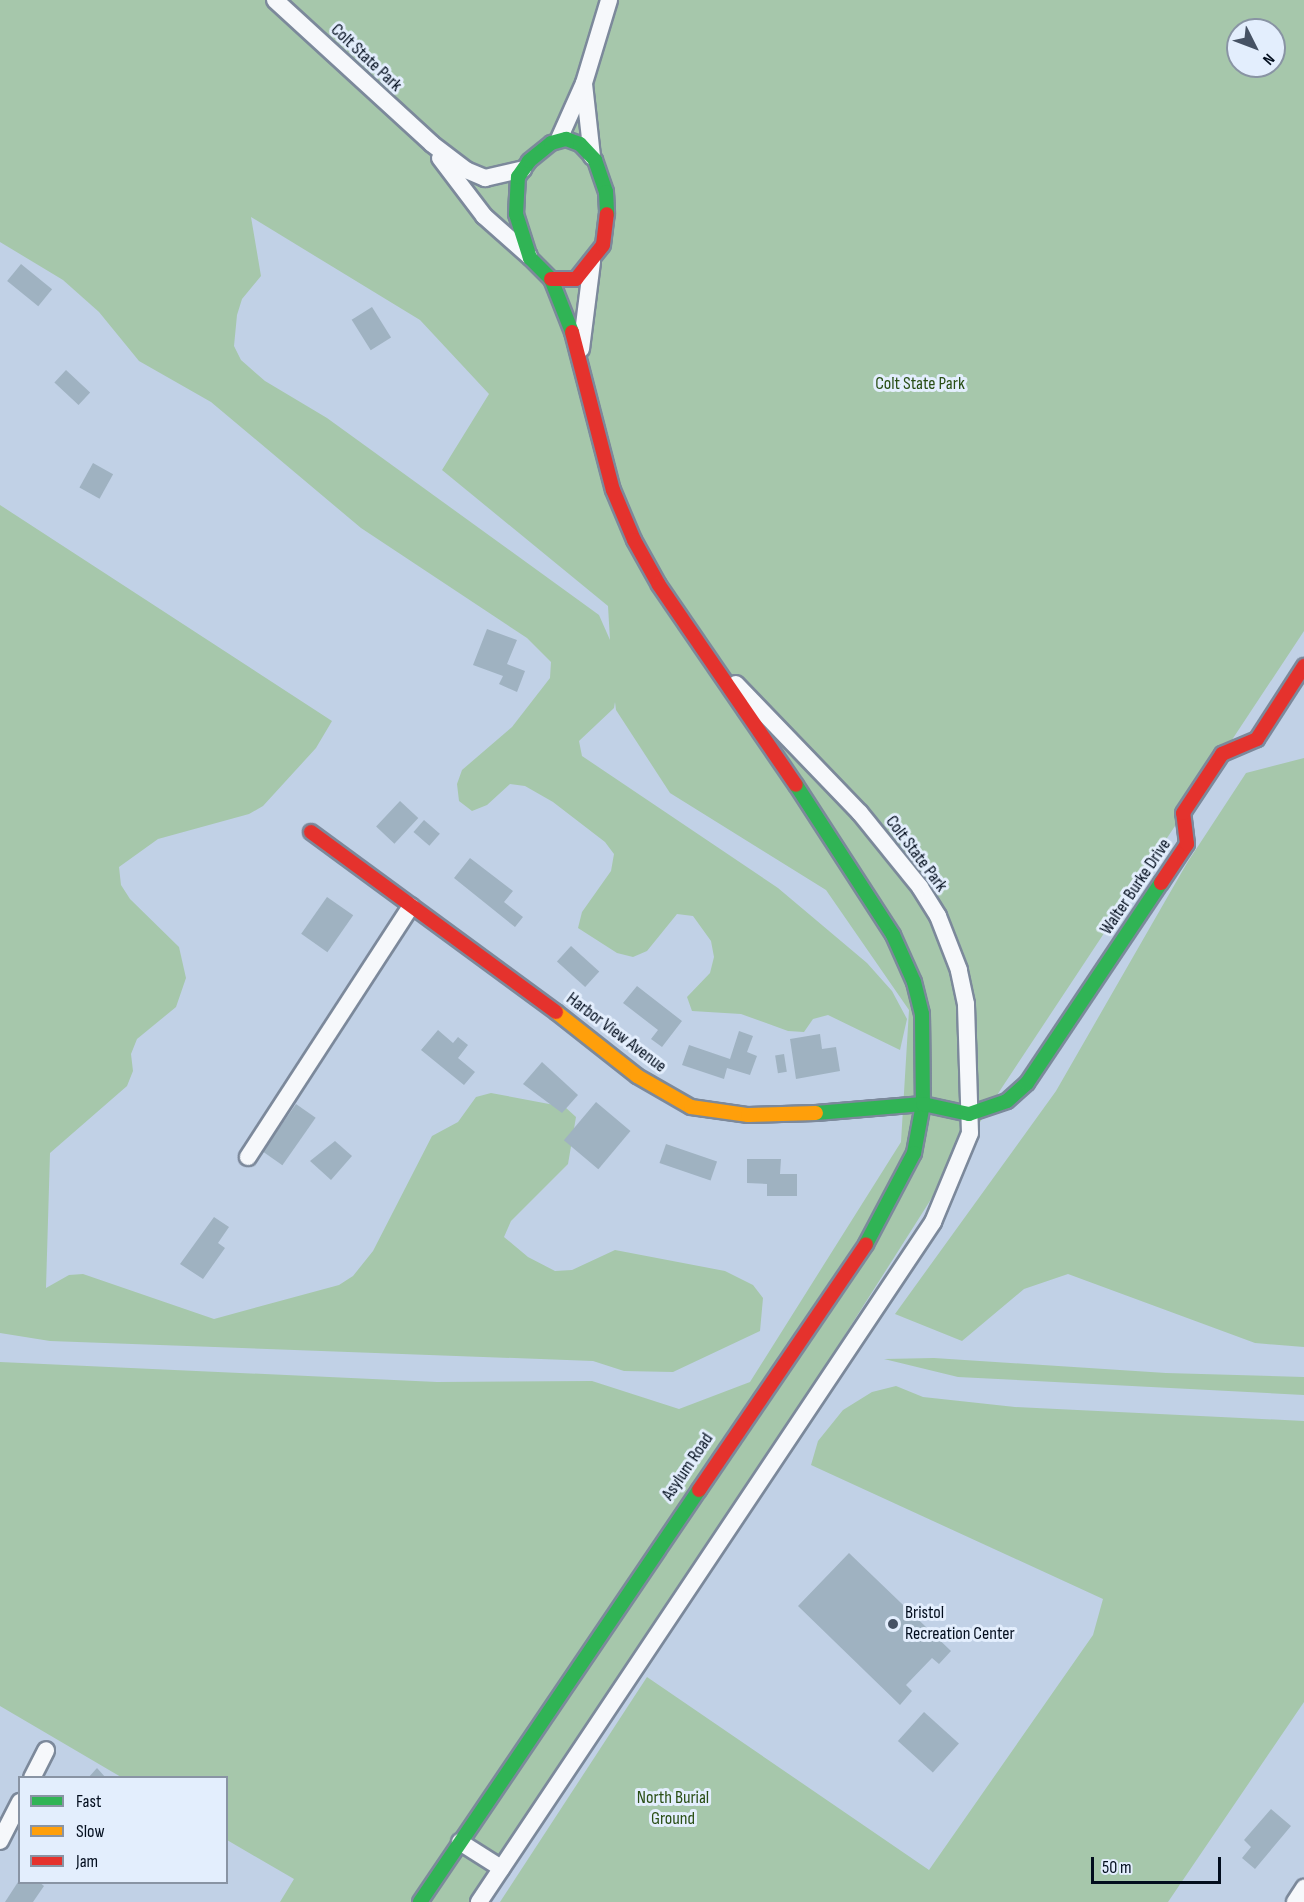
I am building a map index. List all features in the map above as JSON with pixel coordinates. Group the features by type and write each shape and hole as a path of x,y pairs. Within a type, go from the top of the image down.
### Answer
{"street":[{"name":"Colt State Park","path":"275,0 432,144 466,170 484,178 523,169"},
{"path":"523,169 544,147 559,139 584,83 609,0"},
{"path":"584,83 592,157"},
{"path":"559,139 580,144 592,157"},
{"name":"Colt State Park","path":"432,144 484,216 551,279 580,362 591,415 626,525 659,585 850,862 893,935 914,982 922,1014 923,1104"},
{"name":"Colt State Park","path":"551,279 576,279 603,245 608,214 604,181 592,157"},
{"name":"Colt State Park","path":"523,169 518,177 516,214 530,258"},
{"name":"Colt State Park","path":"580,362 584,300 592,261"},
{"name":"Colt State Park","path":"501,1868 933,1222 970,1133 966,1004 959,970 938,916 920,887 860,813 694,635"},
{"name":"Walter Burke Drive","path":"969,1114 1007,1101 1027,1083 1187,844 1183,813 1222,754 1257,739 1304,666"},
{"name":"Harbor View Avenue","path":"311,832 637,1076 691,1107 748,1116 799,1115 923,1104 969,1114"},
{"path":"249,1156 411,906"},
{"name":"Asylum Road","path":"420,1902 892,1202 914,1153 923,1104"},
{"path":"33,1776 46,1750"},
{"path":"0,1841 18,1807"},
{"path":"460,1842 501,1868 479,1902"},
{"path":"1295,1902 1304,1888"}],"green space":[{"name":"Colt State Park","path":"0,0 1304,0 1304,631 1001,1089 485,1902 280,1902 294,1879 228,1841 228,1776 119,1776 0,1706 0,1362 437,1382 592,1381 679,1409 750,1382 901,1142 909,1010 826,890 670,793 616,710 615,702 614,708 579,741 582,756 778,888 867,963 892,991 907,1019 900,1050 828,1015 813,1019 804,1032 788,1031 741,1014 692,1011 687,997 710,973 714,957 711,941 693,916 677,914 647,951 633,957 617,953 578,928 582,912 611,871 614,854 605,842 553,802 525,786 510,784 487,805 472,811 459,801 457,784 462,770 512,727 550,678 551,662 527,638 361,528 211,402 139,361 99,312 63,280 0,242","holes":["251,217 420,320 489,394 442,470 608,606 610,640 599,615 327,418 265,381 241,360 234,346 237,315 242,299 261,276"]},
{"path":"0,505 332,721 316,748 263,806 249,814 158,839 119,867 121,885 130,899 179,947 186,978 176,1007 137,1039 131,1054 133,1071 127,1086 50,1153 46,1288 69,1275 83,1274 214,1319 339,1285 353,1276 373,1251 432,1136 458,1122 476,1097 491,1093 565,1107 576,1117 568,1164 511,1221 504,1237 528,1257 555,1271 572,1270 615,1250 725,1271 753,1285 763,1298 760,1331 673,1372 624,1371 593,1361 50,1341 0,1333"},
{"path":"1304,758 1304,1347 1255,1343 1068,1274 1024,1289 962,1341 895,1314 1056,1091 1187,863 1246,773"},
{"path":"934,1358 1166,1373 1304,1377 1304,1395 958,1377 884,1359"},
{"name":"North Burial Ground","path":"896,1386 923,1397 1015,1407 1304,1421 1304,1702 1168,1902 500,1902 647,1677 929,1870 1093,1635 1103,1599 811,1465 818,1441 843,1410 872,1392"}],"building":[{"path":"21,264 52,289 38,306 7,281"},
{"path":"372,307 391,338 371,350 352,320"},
{"path":"66,370 90,393 79,405 54,382"},
{"path":"93,463 113,474 100,499 79,487"},
{"path":"487,629 517,640 507,664 525,671 517,692 499,684 503,676 473,665"},
{"path":"400,801 418,818 394,844 376,827"},
{"path":"424,820 440,834 429,846 414,832"},
{"path":"470,858 513,891 504,902 523,917 515,927 454,878"},
{"path":"327,897 353,915 327,952 301,934"},
{"path":"571,946 599,971 585,987 557,962"},
{"path":"637,986 682,1021 662,1047 651,1039 658,1030 623,1003"},
{"path":"438,1030 453,1043 458,1037 468,1045 458,1058 475,1072 464,1085 421,1050"},
{"path":"739,1031 753,1036 747,1052 757,1056 750,1075 727,1068 724,1079 682,1065 689,1045 730,1059"},
{"path":"820,1034 822,1049 836,1047 840,1071 796,1079 790,1039"},
{"path":"784,1054 787,1072 778,1073 775,1055"},
{"path":"542,1062 578,1095 562,1113 523,1084"},
{"path":"596,1102 630,1131 598,1169 564,1140"},
{"path":"296,1104 316,1118 282,1165 263,1152"},
{"path":"335,1141 352,1156 331,1180 310,1161"},
{"path":"666,1144 717,1162 711,1180 659,1163"},
{"path":"747,1159 781,1159 780,1174 797,1174 797,1196 767,1196 767,1184 747,1183"},
{"path":"214,1217 229,1227 218,1243 225,1248 203,1279 180,1264"},
{"path":"849,1553 951,1651 939,1664 932,1658 906,1685 912,1691 900,1705 798,1606"},
{"path":"924,1712 959,1743 933,1772 898,1741"},
{"path":"97,1768 104,1776 90,1776"},
{"path":"1271,1809 1291,1826 1255,1869 1242,1858 1251,1847 1244,1840"},
{"path":"18,1882 18,1884 42,1884 44,1886 33,1902 5,1902"}],"traffic: fast":[{"path":"572,332 551,279 530,258 516,214 518,177 529,161 551,143 566,139 580,144 595,160 606,192 607,214"},
{"path":"796,785 893,935 914,982 922,1014 923,1104 914,1153 866,1244"},
{"path":"816,1113 923,1104 969,1114 1007,1101 1027,1083 1161,883"},
{"path":"420,1902 699,1490"}],"traffic: slow":[{"path":"556,1012 637,1076 691,1107 748,1115 816,1113"}],"traffic: jam":[{"path":"551,279 576,279 603,245 607,214"},
{"path":"572,332 613,490 634,540 659,585 796,785"},
{"path":"1161,883 1187,844 1183,813 1222,754 1257,739 1304,666"},
{"path":"311,832 556,1012"},
{"path":"699,1490 866,1244"}],"place":[{"name":"Bristol Recreation Center","path":"893,1624"}]}
